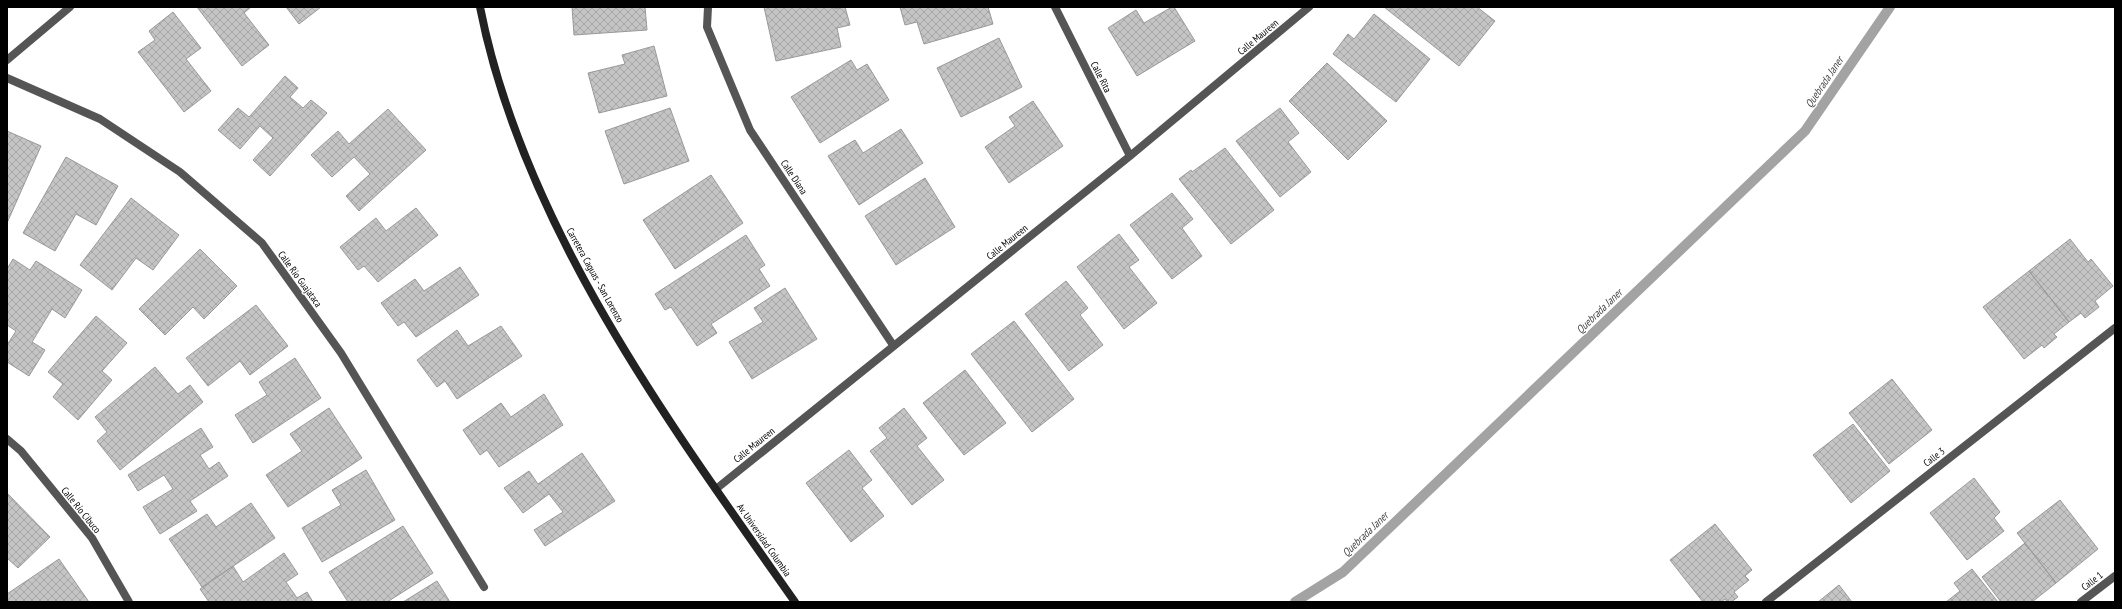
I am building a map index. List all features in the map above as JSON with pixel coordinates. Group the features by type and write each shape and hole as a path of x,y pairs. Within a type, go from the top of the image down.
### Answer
{"main road":[{"name":"Carretera Caguas - San Lorenzo","path":"480,7 487,45 516,133 564,245 635,366 672,425 716,489"},
{"name":"Av. Universidad Columbia","path":"716,489 795,602"}],"street":[{"path":"7,60 70,7"},
{"name":"Calle Diana","path":"708,7 707,27 750,130 893,345"},
{"name":"Calle Rita","path":"1055,7 1130,156"},
{"name":"Calle Maureen","path":"716,489 893,345 1130,156 1309,7"},
{"name":"Calle Río Guajataca","path":"7,78 100,119 180,172 262,243 341,353 484,587"},
{"name":"Calle 3","path":"1766,602 2115,328"},
{"name":"Calle Río Cibuco","path":"7,439 21,450 92,538 129,602"},
{"name":"Calle 1","path":"2081,602 2115,576"}],"building":[{"path":"197,7 251,7 244,13 269,45 242,66"},
{"path":"286,7 321,7 299,24"},
{"path":"572,7 645,7 647,30 574,35"},
{"path":"764,7 832,7 833,9 845,7 850,25 837,28 841,47 776,61"},
{"path":"900,7 988,7 993,24 924,44 917,22 905,25"},
{"path":"1174,7 1195,41 1137,76 1108,28 1136,10 1144,23"},
{"path":"1384,7 1477,7 1495,21 1459,66"},
{"path":"173,12 201,48 186,59 211,91 184,112 138,52 155,40 149,31"},
{"path":"1374,14 1430,59 1396,102 1333,54 1348,34 1354,39"},
{"path":"999,38 1022,87 961,117 937,68"},
{"path":"654,46 667,96 599,113 588,73 625,64 622,55"},
{"path":"851,60 857,70 867,64 889,100 820,143 791,97"},
{"path":"1327,63 1387,121 1348,160 1289,101"},
{"path":"285,76 298,88 290,97 303,108 311,100 327,113 270,176 253,160 273,138 260,126 240,149 218,130 238,108 249,117"},
{"path":"1033,101 1063,146 1009,183 985,147 1015,126 1009,117"},
{"path":"670,108 689,161 624,184 605,131"},
{"path":"1280,108 1299,133 1288,142 1311,172 1280,197 1236,141"},
{"path":"388,109 426,150 359,211 346,196 370,174 354,157 332,177 311,155 338,131 349,144"},
{"path":"901,129 923,163 859,205 828,156 855,140 863,153"},
{"path":"7,131 41,146 7,223"},
{"path":"1225,148 1274,210 1231,244 1179,179 1191,170 1192,172"},
{"path":"66,157 118,186 96,225 76,214 55,251 23,233"},
{"path":"711,175 743,223 675,269 643,220"},
{"path":"925,178 955,227 896,265 865,216"},
{"path":"1172,193 1193,219 1182,228 1202,256 1172,279 1130,225"},
{"path":"131,198 179,235 153,270 136,258 112,290 80,265"},
{"path":"416,208 438,235 378,282 364,266 358,270 340,247 376,218 386,231"},
{"path":"1119,234 1139,260 1129,267 1157,303 1124,329 1077,267"},
{"path":"746,235 765,265 759,269 770,286 711,324 717,333 697,346 671,307 665,310 655,294"},
{"path":"2070,239 2088,262 2091,259 2113,286 2095,301 2099,307 2085,318 2081,313 2069,322 2029,271"},
{"path":"200,249 237,286 204,319 193,307 165,335 139,309"},
{"path":"13,259 30,270 36,261 82,290 65,318 52,309 32,342 45,350 29,376 7,362 7,345 16,331 7,325 7,269"},
{"path":"460,267 479,295 416,337 404,322 398,326 381,303 415,279 424,291"},
{"path":"2029,271 2069,322 2054,334 2057,337 2044,348 2042,345 2024,359 1983,307"},
{"path":"1066,281 1088,308 1080,315 1103,345 1069,371 1025,314"},
{"path":"785,288 817,339 752,379 729,342 763,322 754,308"},
{"path":"256,305 288,346 250,375 240,361 208,386 186,358"},
{"path":"96,316 127,343 102,371 112,380 78,420 53,397 63,384 48,372"},
{"path":"1014,321 1074,399 1032,432 971,354"},
{"path":"501,326 522,356 457,399 445,381 437,387 417,360 457,330 468,346"},
{"path":"295,358 321,398 253,443 235,415 267,395 259,382"},
{"path":"155,367 178,394 190,385 203,402 120,470 97,441 107,432 95,417"},
{"path":"965,370 1006,423 964,455 923,403"},
{"path":"1892,379 1932,430 1889,464 1849,413"},
{"path":"544,394 563,425 499,467 487,450 480,455 463,430 501,403 511,417"},
{"path":"329,408 362,458 288,507 266,475 302,451 290,434"},
{"path":"904,408 927,438 917,446 944,480 912,505 870,451 887,438 879,428"},
{"path":"1853,424 1890,471 1851,503 1813,455"},
{"path":"201,428 213,447 200,455 209,469 219,462 228,476 190,501 197,511 160,534 143,507 173,489 164,475 138,491 128,475"},
{"path":"849,450 872,480 862,488 884,516 851,542 806,483"},
{"path":"582,453 615,501 545,546 534,530 563,512 549,494 523,513 504,488 529,471 538,484"},
{"path":"366,470 395,520 322,562 302,528 341,505 332,490"},
{"path":"1974,478 2000,512 1994,518 2004,531 1967,560 1930,513"},
{"path":"7,493 50,537 18,568 7,558"},
{"path":"2060,500 2098,549 2056,583 2017,533"},
{"path":"251,503 275,538 202,587 169,539 207,514 216,527"},
{"path":"1715,524 1752,570 1745,576 1749,580 1734,592 1738,597 1731,602 1727,602 1725,599 1721,602 1703,602 1670,560"},
{"path":"403,526 433,573 387,602 348,602 329,572"},
{"path":"2025,543 2056,583 2032,602 2001,602 1982,577"},
{"path":"284,553 298,574 286,582 297,598 307,592 313,602 209,602 200,589 233,566 243,582"},
{"path":"59,559 89,602 7,602 7,594"},
{"path":"1972,569 1998,602 1946,602 1960,591 1954,583"},
{"path":"437,581 450,602 403,602"},
{"path":"1839,585 1852,602 1818,602"}],"waterway":[{"name":"Quebrada Janer","path":"1295,602 1343,572 1805,131 1890,7"}]}
